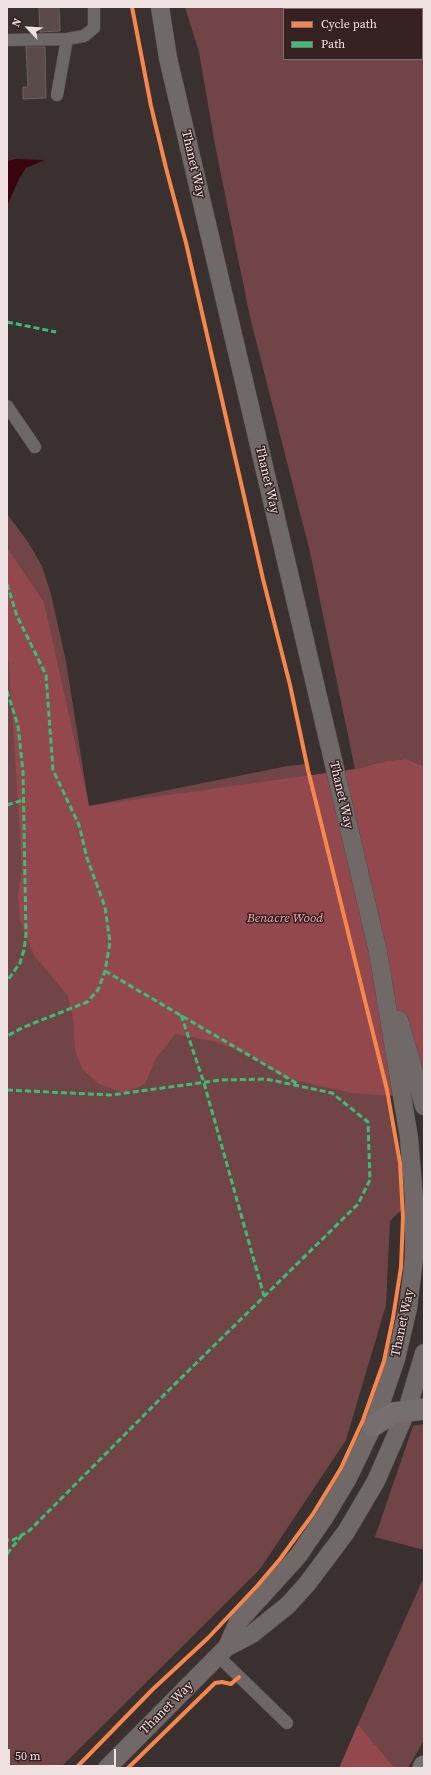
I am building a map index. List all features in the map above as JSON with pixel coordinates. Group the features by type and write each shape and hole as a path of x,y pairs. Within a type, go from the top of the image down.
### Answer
{"highway":[{"path":"373,1426 393,1413 415,1409"}],"main road":[{"name":"Thanet Way","path":"160,7 168,58 378,952 424,1106"},
{"name":"Thanet Way","path":"222,1652 238,1622 298,1556 324,1518 348,1478 373,1426 389,1382 403,1333 412,1283 415,1229 414,1192 409,1138 378,952"},
{"name":"Thanet Way","path":"107,1768 222,1652 252,1634 288,1605 307,1584 335,1548 371,1491 415,1409 424,1353"}],"street":[{"path":"7,40 66,39 84,36 94,28 94,7"},
{"path":"57,95 66,39"},
{"path":"7,406 35,447"},
{"path":"222,1652 287,1723"}],"green space":[{"path":"185,7 424,7 424,766 406,759 386,761 355,769 310,552 250,317 215,145 199,52"},
{"path":"7,514 28,542 42,566 51,594 66,662 89,806 288,766 307,764 352,962 394,1125 400,1163 403,1208 390,1221 386,1305 346,1440 260,1569 60,1768 7,1768"},
{"name":"Benacre Wood","path":"7,548 44,602 89,806 355,769 386,761 406,759 424,766 424,1098 352,1093 285,1078 249,1054 212,1041 175,1034 155,1060 145,1084 124,1093 99,1084 83,1070 75,1051 73,1019 68,996 34,955 20,921 18,895 22,870 9,662 7,659"},
{"path":"424,1424 424,1550 375,1537 413,1426"},
{"path":"424,1577 424,1740 408,1768 395,1768 358,1724"},
{"path":"358,1724 395,1768 339,1768"}],"shaded area":[{"path":"16,159 45,160 26,168 19,179 7,206 7,161"}],"building":[{"path":"39,7 59,7 60,31 40,32"},
{"path":"26,47 45,47 46,98 23,99 23,87 28,87"}],"marked path":[{"path":"7,322 56,332"},
{"path":"7,584 17,616 46,675 53,770 79,825 87,858 105,907 110,942 105,971 98,990 87,1002 24,1027 7,1036"},
{"path":"7,691 18,726 23,772 26,934 24,950 20,963 7,981"},
{"path":"7,805 23,800"},
{"path":"105,971 298,1084"},
{"path":"181,1015 204,1083 264,1296"},
{"path":"7,1090 111,1095 221,1080 266,1079 332,1093 368,1122 370,1180 358,1204 174,1385 29,1531 13,1540 7,1540"},
{"path":"7,1554 22,1535"}],"cycle path":[{"path":"76,1768 152,1690 208,1638 257,1586 280,1559 313,1514 341,1468 363,1420 384,1361 393,1318 401,1267 403,1217 400,1163 387,1090 308,770 290,685 263,579 186,243 151,106 132,7"},
{"path":"128,1768 215,1683 222,1682 231,1684 239,1677"}]}
